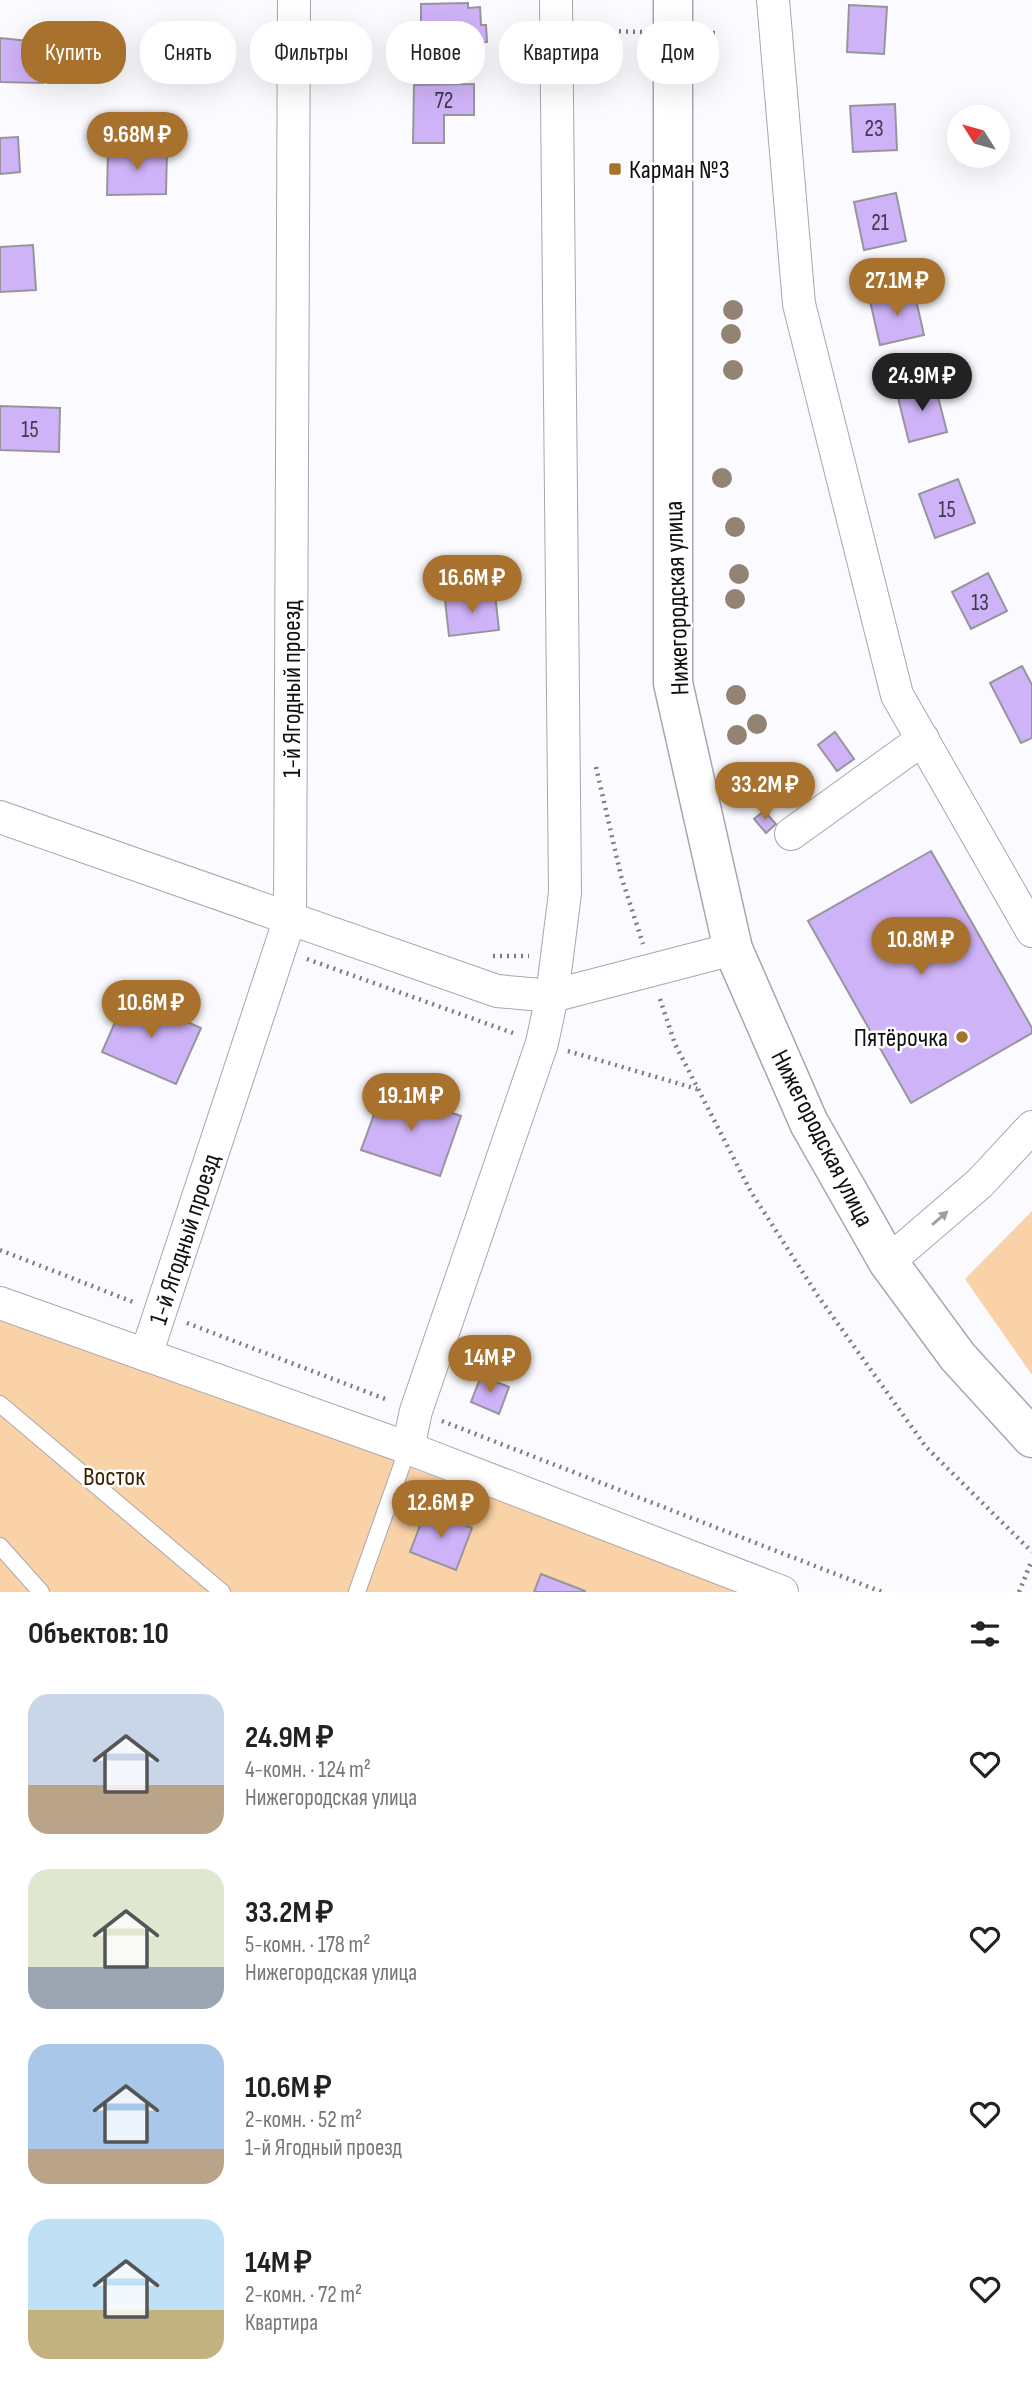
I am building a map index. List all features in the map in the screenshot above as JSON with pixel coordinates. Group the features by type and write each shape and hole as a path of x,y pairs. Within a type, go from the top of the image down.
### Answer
{"street":[{"name":"1-й Ягодный проезд","path":"146,1355 290,918 294,0"},
{"path":"408,1448 416,1411 542,1043 552,996 565,893 556,0"},
{"name":"Нижегородская улица","path":"673,0 673,683 733,949 809,1123 888,1262 958,1357 1032,1438"},
{"path":"773,0 799,304 897,695 1032,931"},
{"path":"791,834 923,739"},
{"path":"0,817 497,991 552,996 733,949"},
{"path":"888,1262 980,1183 1032,1127"},
{"path":"0,1303 408,1448 782,1592"}],"lane":[{"path":"0,1404 222,1592"},
{"path":"357,1592 408,1448"},
{"path":"0,1546 41,1592"}],"path":[{"path":"1020,1592 1032,1560"}],"green space":[{"path":"1032,1211 1032,1375 965,1279"},
{"name":"Восток","path":"0,1310 737,1592 0,1592"}],"building":[{"path":"468,3 468,8 480,7 481,21 421,21 421,4"},
{"path":"849,5 887,7 884,54 847,52"},
{"path":"0,38 21,40 21,82 0,82"},
{"path":"474,84 474,115 444,115 444,143 413,143 414,85"},
{"path":"895,104 897,150 853,152 850,106"},
{"path":"18,137 20,172 0,174 0,138"},
{"path":"167,149 166,194 107,195 108,150"},
{"path":"896,193 906,241 864,250 854,202"},
{"path":"33,245 36,290 0,292 0,247"},
{"path":"914,291 924,335 880,345 870,301"},
{"path":"935,385 947,432 909,442 897,394"},
{"path":"0,406 60,408 59,452 0,450"},
{"path":"958,479 975,523 935,538 919,494"},
{"path":"988,573 1007,611 971,629 952,592"},
{"path":"495,594 499,630 449,636 445,600"},
{"path":"1022,666 1032,685 1032,738 1021,743 990,683"},
{"path":"835,732 854,759 837,771 818,745"},
{"path":"764,811 776,824 766,833 754,819"},
{"path":"931,851 1032,1028 1032,1033 911,1103 808,921"},
{"path":"127,995 201,1028 176,1084 102,1052"},
{"path":"383,1090 461,1116 440,1176 361,1150"},
{"path":"481,1376 509,1387 499,1414 471,1402"},
{"path":"426,1510 472,1528 456,1570 410,1552"},
{"path":"541,1574 585,1591 585,1592 534,1592"}],"place":[{"name":"Карман №3","path":"615,169"},
{"name":"Пятёрочка","path":"962,1037"}]}
